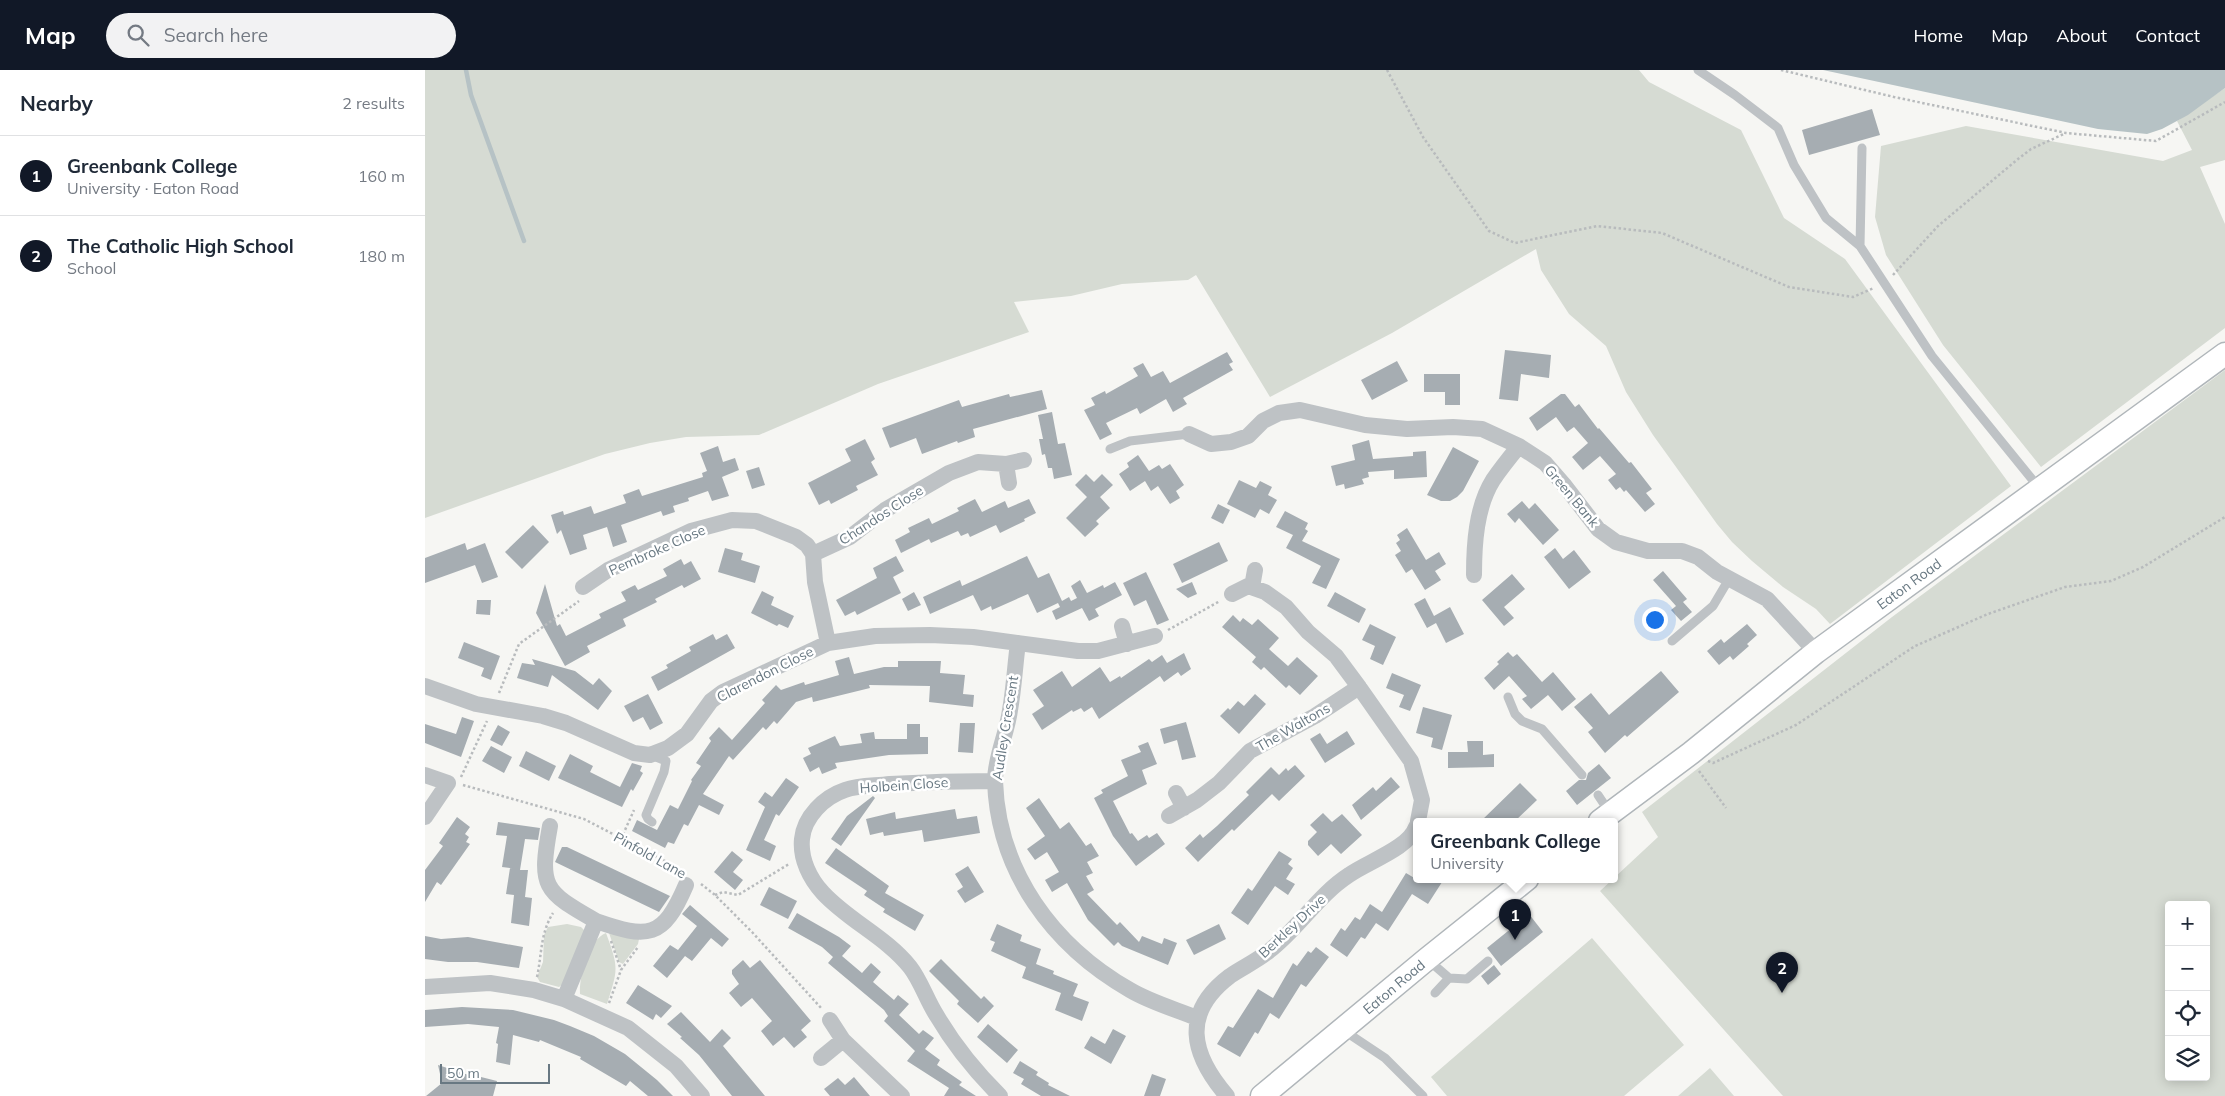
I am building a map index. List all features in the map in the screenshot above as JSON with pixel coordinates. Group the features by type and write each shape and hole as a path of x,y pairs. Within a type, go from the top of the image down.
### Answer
{"street":[{"name":"Eaton Road","path":"1605,817 1689,754 1816,652 2225,354"},
{"name":"Green Bank","path":"1189,434 1211,444 1231,442 1248,436 1263,421 1279,412 1299,410 1365,425 1407,429 1453,427 1482,429 1519,446 1545,463 1565,486 1584,513 1598,528 1616,542 1648,551 1682,551 1698,557 1729,579 1767,599 1816,652"},
{"path":"1474,575 1474,545 1486,494 1493,481 1519,446"},
{"name":"Chandos Close","path":"813,554 850,538 885,510 949,473 978,462 1006,464 1024,460"},
{"path":"1006,464 1009,483"},
{"name":"Pembroke Close","path":"583,587 608,570 691,531 732,520 756,521 796,537 807,545 813,554"},
{"path":"813,554 815,582 828,643"},
{"path":"1252,587 1255,570"},
{"path":"1232,594 1248,586 1265,592 1286,607 1308,632 1336,656 1411,760 1422,800 1419,818"},
{"path":"1122,626 1127,644"},
{"name":"Clarendon Close","path":"650,755 668,748 687,734 711,701 723,692 828,643 875,636 930,635 1018,643"},
{"path":"1018,643 1098,652 1155,636"},
{"name":"Audley Crescent","path":"1018,643 1010,711 995,780 1001,825 1007,851 1017,875 1058,933 1104,974 1132,992 1197,1018"},
{"path":"425,686 476,704 543,716 566,723 634,753 650,755"},
{"name":"The Waltons","path":"1169,816 1180,800 1219,783 1250,751 1269,738 1315,716 1359,687"},
{"path":"425,775 453,783 425,817"},
{"name":"Holbein Close","path":"995,780 925,782 844,790 819,806 810,818 803,831 803,857 814,881 823,894 886,944 915,962 936,1015 950,1036 1000,1096"},
{"path":"550,826 544,866 550,890 560,900 601,923 625,932 646,933 655,930 662,925 678,904 690,880"},
{"name":"Berkley Drive","path":"1197,1018 1209,996 1229,977 1269,951 1348,875 1401,845 1413,835"},
{"name":"Eaton Road","path":"1263,1096 1427,959 1522,883"},
{"path":"564,999 601,923"},
{"path":"425,987 491,984 534,990 564,999 628,1028 653,1046 675,1066 702,1096"},
{"path":"1197,1018 1195,1034 1201,1053 1208,1070 1227,1096"},
{"path":"830,1020 843,1040 902,1096"},
{"path":"821,1058 843,1040"}],"lane":[{"path":"1698,70 1778,128 1794,164 1826,218 1860,246 1883,284 1932,356 2040,489"},
{"path":"1860,246 1862,148"},
{"path":"1110,449 1130,441 1189,434"},
{"path":"1672,641 1713,606 1729,579"},
{"path":"1508,697 1515,714 1522,721 1543,729 1582,775"},
{"path":"650,755 667,760 646,815 652,822"},
{"path":"1598,795 1605,817"},
{"path":"1427,959 1449,978 1467,979 1488,961"},
{"path":"1435,993 1449,978"},
{"path":"1343,1030 1385,1058 1423,1096"}],"path":[{"path":"1387,70 1423,137 1489,231 1515,243 1597,226 1662,233 1789,287 1853,297 1883,284 1938,226 2018,159 2031,149 2066,133"},
{"path":"1781,70 1894,97 2066,133 2156,141 2225,102"},
{"path":"1689,754 1713,763 1796,725 1915,646 1988,614 2065,587 2111,581 2143,568 2225,517"},
{"path":"453,783 493,708 519,644 586,596 583,587"},
{"path":"1155,636 1204,612 1232,594"},
{"path":"1689,754 1726,808"},
{"name":"Pinfold Lane","path":"453,783 584,819 715,895 821,1006 830,1020"},
{"path":"621,839 637,804"},
{"path":"715,895 723,892 738,895 750,889 763,878 803,857"},
{"path":"534,990 540,961 540,944 549,919 560,900"},
{"path":"601,923 621,970"},
{"path":"605,1017 621,970 646,933"}],"shaded area":[{"path":"425,70 1639,70 1649,82 1741,130 1784,218 1845,259 2011,486 1830,624 1816,609 1783,587 1752,561 1717,524 1653,435 1626,392 1606,346 1569,314 1541,270 1536,249 1392,333 1270,397 1196,275 1188,280 1122,284 1071,296 1014,302 1029,332 878,384 759,435 686,437 650,443 605,454 425,518"},
{"path":"1823,70 2225,70 2225,88 2188,115 2162,129 2147,134 2098,129"},
{"path":"2225,88 2225,160 2200,167 2225,224 2225,328 2041,467 1943,345 1886,255 1875,217 1881,146 1966,126 2163,161 2192,150 2177,121"},
{"path":"2225,370 2225,1096 1783,1096 1600,891 1609,883 1618,883 1618,874 1658,837 1642,812 1892,617"},
{"path":"567,924 581,927 585,931 568,980 559,987 540,982 537,977 543,962 544,935 548,927"},
{"path":"606,933 615,962 615,975 607,1004 580,994 581,978 586,960 594,943"},
{"path":"609,933 639,939 638,944 623,964 619,962"},
{"path":"1592,938 1684,1045 1624,1096 1447,1096 1431,1077"},
{"path":"1710,1068 1734,1096 1678,1096"}],"building":[{"path":"1872,109 1880,135 1809,155 1802,130"},
{"path":"1505,350 1551,355 1549,378 1521,374 1518,401 1499,399"},
{"path":"1227,352 1233,362 1229,364 1233,370 1183,398 1187,404 1173,412 1166,399 1140,414 1137,408 1106,423 1112,434 1100,440 1084,410 1095,405 1091,398 1105,391 1106,394 1138,376 1133,368 1143,363 1151,377 1163,371 1170,383"},
{"path":"1397,361 1408,381 1372,400 1361,380"},
{"path":"1424,374 1460,374 1460,405 1445,405 1445,392 1424,392"},
{"path":"1042,390 1047,409 973,429 975,437 958,443 957,441 922,454 916,438 890,448 882,428 959,400 962,407 1009,394 1010,397"},
{"path":"1561,394 1565,394 1575,407 1579,404 1598,429 1629,463 1631,462 1652,489 1646,493 1655,504 1645,512 1626,490 1624,492 1620,487 1616,490 1608,480 1616,474 1600,456 1583,470 1572,457 1588,443 1574,427 1567,432 1556,417 1537,431 1529,418"},
{"path":"1052,412 1058,444 1065,443 1072,475 1054,479 1052,468 1048,468 1045,454 1042,455 1039,439 1043,439 1038,415"},
{"path":"865,439 875,459 871,462 878,475 856,486 858,490 831,504 829,500 819,505 808,483 851,461 845,449"},
{"path":"1369,440 1373,459 1413,456 1413,452 1426,451 1427,477 1394,479 1394,470 1368,472 1369,477 1362,479 1364,484 1345,489 1344,484 1336,486 1331,466 1355,460 1352,445"},
{"path":"718,446 723,462 735,458 739,470 722,477 729,496 712,501 708,491 688,498 689,501 673,506 675,512 663,516 661,511 621,525 627,542 613,547 607,527 583,535 587,549 570,555 561,530 557,534 551,515 563,511 564,515 591,506 594,514 626,503 623,495 639,489 642,496 703,477 702,473 707,471 700,453"},
{"path":"1453,447 1479,461 1463,491 1450,501 1441,501 1427,495"},
{"path":"1138,455 1149,471 1159,465 1162,469 1170,464 1184,485 1176,491 1180,498 1170,504 1158,486 1151,491 1145,481 1130,491 1119,474 1129,467 1127,463"},
{"path":"759,467 765,485 752,489 746,471"},
{"path":"1086,474 1094,482 1102,474 1113,485 1100,497 1110,508 1096,521 1099,524 1085,537 1066,518 1087,497 1075,485"},
{"path":"1239,480 1256,488 1260,481 1272,487 1268,495 1277,500 1269,514 1260,509 1255,518 1227,504"},
{"path":"975,499 982,512 1005,501 1008,508 1029,499 1036,513 1024,519 1025,521 1000,533 996,525 970,537 968,533 961,536 958,531 931,543 929,539 901,553 895,540 910,532 908,528 929,518 932,524 959,511 957,508"},
{"path":"1522,501 1529,509 1535,503 1559,530 1543,545 1519,518 1515,523 1507,514"},
{"path":"1218,504 1230,510 1223,524 1211,518"},
{"path":"1285,511 1308,523 1305,529 1308,531 1302,541 1340,559 1326,589 1312,583 1321,566 1286,548 1293,535 1276,527"},
{"path":"533,525 549,542 522,569 505,552"},
{"path":"1407,528 1426,560 1439,552 1446,564 1435,571 1441,580 1425,590 1412,569 1406,573 1395,555 1401,551 1396,543 1400,540 1397,535"},
{"path":"1219,542 1228,561 1182,583 1173,564"},
{"path":"465,543 467,550 485,543 498,577 482,583 475,565 425,583 425,558"},
{"path":"725,548 743,553 741,560 760,566 755,583 718,572"},
{"path":"1555,548 1563,559 1574,550 1591,572 1569,589 1544,557"},
{"path":"896,556 904,571 893,577 901,593 857,615 855,611 845,616 836,600 877,578 873,568"},
{"path":"1027,556 1038,578 1049,573 1062,601 1069,597 1071,601 1077,598 1071,586 1080,580 1087,593 1103,585 1104,588 1115,582 1122,595 1095,609 1099,616 1089,621 1082,608 1056,620 1052,611 1060,607 1058,603 1037,613 1028,594 992,610 991,606 981,611 973,595 930,614 923,597 960,580 962,586"},
{"path":"681,559 684,565 691,561 701,579 684,588 682,585 655,599 657,602 623,619 626,626 587,646 590,652 565,666 536,613 545,584 557,626 560,624 566,636 601,618 599,614 626,601 621,592 635,585 638,590 667,576 663,569"},
{"path":"1663,571 1687,599 1683,602 1692,612 1681,621 1671,610 1676,606 1653,580"},
{"path":"1146,572 1169,620 1157,625 1146,600 1134,606 1123,583"},
{"path":"1512,574 1525,589 1504,607 1514,618 1504,626 1482,600"},
{"path":"1192,582 1197,594 1188,598 1176,589"},
{"path":"762,591 774,597 771,605 794,616 788,628 779,624 777,626 751,613"},
{"path":"914,592 921,605 908,611 902,599"},
{"path":"1335,592 1366,609 1359,623 1327,606"},
{"path":"1425,598 1434,616 1450,607 1464,634 1446,643 1436,623 1427,628 1414,604"},
{"path":"477,600 491,600 490,615 476,614"},
{"path":"1233,615 1240,622 1243,618 1252,625 1258,619 1279,638 1269,649 1288,666 1297,657 1318,676 1300,695 1289,685 1286,688 1264,667 1261,670 1252,662 1256,657 1222,627"},
{"path":"1370,624 1396,637 1383,665 1370,659 1375,646 1362,640"},
{"path":"1747,624 1757,635 1747,644 1749,646 1733,660 1730,656 1719,665 1707,651 1721,639 1724,643"},
{"path":"713,634 716,640 727,634 735,648 658,691 651,677 668,668 666,665 691,651 689,647"},
{"path":"464,642 500,656 491,680 481,676 484,668 458,658"},
{"path":"1508,652 1513,657 1517,654 1542,682 1553,672 1576,699 1562,711 1548,695 1531,709 1522,699 1527,696 1509,676 1494,690 1484,678 1499,664 1497,662"},
{"path":"1184,653 1191,669 1181,676 1178,672 1164,682 1160,676 1099,719 1092,707 1084,712 1081,708 1073,712 1072,710 1042,730 1032,714 1044,706 1033,690 1062,671 1072,687 1100,667 1110,682 1120,676 1121,678 1149,659 1152,662 1162,655 1167,663"},
{"path":"849,657 854,674 884,667 898,667 898,661 941,661 940,673 965,675 963,694 974,695 973,707 929,702 930,686 869,685 870,688 813,702 812,697 796,702 777,724 774,721 766,730 763,727 733,760 729,756 703,794 724,805 719,815 699,805 688,826 684,824 674,844 668,842 665,848 632,831 637,820 657,830 670,805 678,809 691,780 701,766 696,763 711,741 709,738 719,727 732,740 765,703 762,700 776,685 781,690 804,682 805,685 839,675 835,661"},
{"path":"532,659 575,671 593,685 599,678 612,691 598,710 552,675 548,687 517,678 522,663 535,665"},
{"path":"1661,671 1679,692 1627,737 1625,735 1605,753 1588,732 1593,728 1574,707 1591,693 1609,715"},
{"path":"1392,673 1421,685 1410,711 1399,707 1404,695 1386,688"},
{"path":"648,694 663,723 650,730 643,717 633,722 624,706"},
{"path":"1255,694 1266,704 1239,734 1220,716 1228,708 1230,710 1238,701 1244,706"},
{"path":"1423,707 1452,715 1442,750 1431,747 1433,738 1416,733"},
{"path":"462,717 474,721 461,757 425,743 425,724 456,734"},
{"path":"1186,722 1196,757 1182,760 1177,740 1164,744 1160,729"},
{"path":"960,723 975,723 973,753 958,752"},
{"path":"907,724 920,724 920,737 928,737 928,754 889,755 835,763 837,768 822,774 819,767 810,772 803,758 811,754 808,748 835,736 840,746 862,743 860,734 874,732 875,739 907,739"},
{"path":"498,725 510,732 502,746 490,740"},
{"path":"1347,731 1355,744 1325,763 1310,739 1320,733 1327,744"},
{"path":"1467,741 1483,741 1483,755 1494,754 1494,767 1448,768 1448,752 1468,752"},
{"path":"1148,742 1157,764 1142,770 1147,784 1113,801 1130,834 1132,833 1138,841 1147,835 1149,838 1157,833 1165,844 1136,866 1113,836 1094,798 1103,793 1101,790 1128,776 1121,760 1141,752 1138,746"},
{"path":"491,746 512,757 504,773 482,761"},
{"path":"526,751 556,766 549,781 519,766"},
{"path":"570,754 593,766 590,772 620,787 632,763 642,766 640,771 643,773 633,791 631,789 622,807 558,778"},
{"path":"1599,764 1611,778 1577,805 1566,791 1579,780 1586,780 1588,773"},
{"path":"1295,765 1305,776 1279,801 1272,794 1234,831 1232,829 1198,862 1185,848 1200,834 1203,838 1217,826 1249,795 1246,792 1271,767 1279,775 1286,768 1288,771"},
{"path":"1391,777 1400,787 1361,820 1352,805 1373,787 1376,791"},
{"path":"786,778 799,787 779,816 776,814 764,840 776,846 770,861 746,850 765,807 758,802 765,792 772,797"},
{"path":"1520,783 1537,800 1518,818 1484,818"},
{"path":"873,796 875,798 841,846 831,839 847,816"},
{"path":"1039,798 1060,829 1069,822 1086,846 1091,843 1099,856 1087,862 1093,873 1086,876 1094,890 1087,894 1117,925 1120,922 1139,942 1142,936 1162,944 1164,938 1177,943 1168,965 1122,946 1118,942 1114,946 1088,920 1067,883 1052,892 1045,880 1059,872 1047,852 1035,860 1027,849 1045,836 1026,808"},
{"path":"955,809 957,819 977,816 980,833 924,842 922,830 884,836 883,832 870,835 866,819 895,812 896,819"},
{"path":"1323,813 1332,822 1342,814 1362,835 1341,854 1331,844 1318,856 1308,845 1308,841 1317,832 1310,825"},
{"path":"457,817 470,827 465,834 469,837 466,842 470,844 441,885 437,882 425,902 425,870 443,846 439,843"},
{"path":"498,822 540,828 538,840 525,839 520,870 528,870 525,897 532,898 529,926 511,923 514,895 506,894 510,868 502,867 507,836 496,835"},
{"path":"562,847 567,847 670,896 659,912 555,862"},
{"path":"836,848 889,886 885,893 924,915 915,931 883,912 885,909 864,895 867,891 825,863"},
{"path":"732,851 743,860 733,872 743,880 735,890 714,872"},
{"path":"1279,851 1292,859 1288,864 1293,868 1286,879 1295,884 1288,895 1275,886 1248,925 1231,913 1248,888 1252,891"},
{"path":"968,866 984,892 965,903 957,891 963,887 955,874"},
{"path":"1406,873 1413,877 1413,883 1441,883 1428,904 1412,894 1388,931 1376,923 1365,939 1361,937 1347,957 1330,945 1341,928 1345,931 1355,917 1360,920 1370,904 1382,912"},
{"path":"769,887 797,901 788,919 760,905"},
{"path":"690,905 729,939 722,947 711,938 692,961 685,956 667,978 653,966 670,945 678,950 697,926 682,914"},
{"path":"797,913 851,946 842,956 862,973 871,963 881,972 873,982 894,1000 898,995 909,1004 899,1015 919,1034 923,1030 934,1038 925,1049 940,1060 937,1065 962,1082 959,1085 976,1096 944,1096 949,1088 907,1061 915,1051 884,1021 888,1016 884,1010 828,963 833,957 822,947 788,928"},
{"path":"1529,914 1543,932 1501,966 1487,948"},
{"path":"997,924 1022,935 1020,941 1041,949 1036,964 1054,971 1053,974 1078,984 1073,996 1089,1002 1082,1021 1055,1010 1061,993 1022,978 1026,967 991,951 995,942 990,940"},
{"path":"1219,924 1226,939 1194,955 1186,940"},
{"path":"425,936 441,939 468,937 523,947 519,968 477,962 448,962 425,959"},
{"path":"1316,947 1329,957 1306,987 1301,984 1279,1019 1270,1013 1258,1034 1255,1032 1240,1057 1217,1044 1228,1026 1233,1028 1258,989 1273,998 1293,963 1297,966 1308,951 1311,953"},
{"path":"941,959 981,999 984,996 994,1006 978,1023 957,1004 959,1001 929,971"},
{"path":"743,960 750,968 760,960 811,1021 801,1030 807,1037 794,1048 784,1037 773,1046 761,1031 772,1021 752,998 741,1007 729,993 739,984 732,974 732,970"},
{"path":"1494,965 1501,974 1488,985 1481,976"},
{"path":"638,985 672,1006 661,1018 656,1014 653,1020 626,1003"},
{"path":"462,1007 513,1010 554,1020 594,1036 625,1054 657,1080 673,1096 648,1096 630,1081 626,1086 580,1059 581,1057 540,1040 539,1042 513,1035 510,1065 496,1062 498,1044 496,1043 499,1027 468,1024 425,1027 425,1010"},
{"path":"681,1012 710,1042 722,1029 731,1038 723,1046 765,1096 732,1096 699,1055 667,1024"},
{"path":"988,1024 1018,1050 1007,1063 977,1037"},
{"path":"1113,1029 1126,1036 1111,1064 1084,1048 1091,1036 1105,1044"},
{"path":"1020,1061 1038,1072 1036,1075 1049,1083 1048,1085 1070,1096 1041,1096 1021,1084 1024,1079 1013,1073"},
{"path":"438,1065 481,1079 481,1077 497,1081 493,1096 426,1096 442,1083"},
{"path":"1152,1074 1166,1079 1160,1096 1144,1096"},
{"path":"854,1077 870,1096 830,1096 824,1089 838,1078 845,1085"}],"waterway":[{"path":"466,70 471,95 524,241"}],"place":[{"name":"Greenbank College","path":"1515,940"},
{"name":"The Catholic High School","path":"1782,993"}]}
